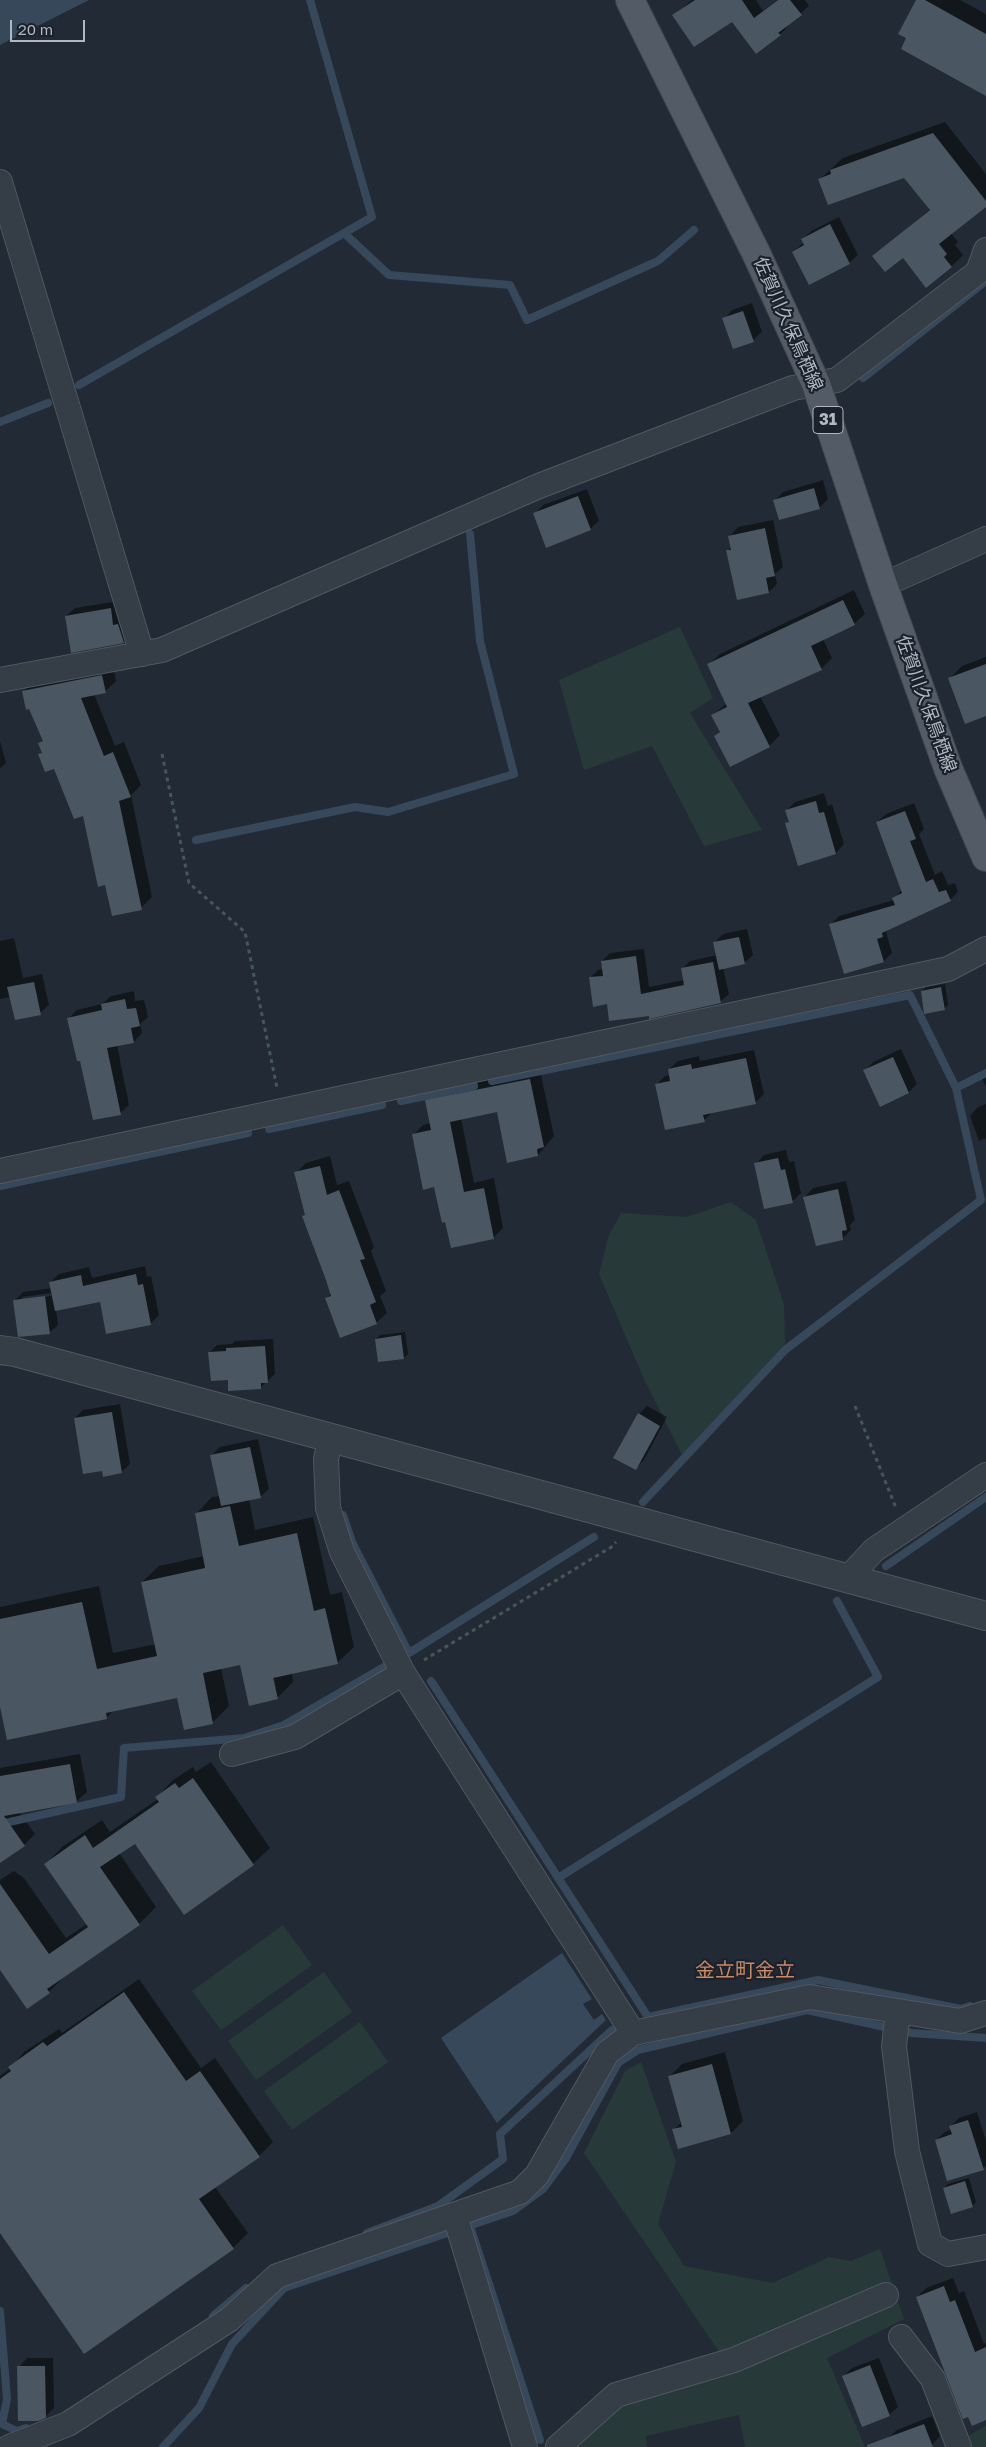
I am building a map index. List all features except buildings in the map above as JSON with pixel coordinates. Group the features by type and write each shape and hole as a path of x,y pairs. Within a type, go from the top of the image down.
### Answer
{"main road":[{"name":"佐賀川久保鳥栖線","path":"630,0 757,255 816,384 883,585 948,768 986,858"}],"street":[{"path":"2,196 142,654"},
{"path":"0,680 162,650 539,486 793,388 837,380 978,272 986,250"},
{"path":"883,585 986,539"},
{"path":"0,1170 948,969 986,949"},
{"path":"0,1350 15,1352 331,1437 986,1616"},
{"path":"331,1437 326,1459 328,1508 342,1552 403,1673 633,2033"},
{"path":"848,1578 874,1550 986,1475"},
{"path":"232,1754 295,1737 403,1673"},
{"path":"0,2435 9,2447 68,2424 230,2318 277,2276 520,2192 537,2176 607,2053 633,2033 810,1997 960,2020 986,2013"},
{"path":"898,2011 894,2046 907,2151 930,2244 948,2254 986,2247"},
{"path":"455,2216 525,2447"},
{"path":"558,2447 616,2395 734,2360 886,2295"},
{"path":"901,2336 934,2379 960,2447"}],"path":[{"path":"162,754 189,883 245,932 282,1111"},
{"path":"855,1406 904,1530"},
{"path":"403,1673 614,1546 632,1519"}],"green space":[{"path":"680,627 713,698 690,713 762,830 704,846 652,746 584,770 559,680"},
{"path":"731,1202 756,1220 784,1305 785,1344 682,1455 644,1379 599,1274 609,1235 621,1213 687,1217"},
{"path":"283,1925 312,1965 221,2030 192,1991"},
{"path":"324,1972 352,2012 256,2080 228,2041"},
{"path":"360,2022 388,2062 292,2130 264,2091"},
{"path":"641,2062 676,2162 658,2224 684,2266 773,2283 829,2257 851,2261 880,2249 904,2319 827,2358 865,2447 745,2447 739,2415 646,2436 647,2447 547,2447 546,2443 604,2391 722,2356 584,2153 625,2071"},
{"path":"986,2426 986,2447 969,2447 966,2437"}],"water":[{"path":"0,0 89,0 0,45"},
{"path":"562,1953 592,1999 583,2004 594,2020 602,2014 606,2020 497,2123 441,2038"}],"waterway":[{"path":"79,385 372,217 310,0"},
{"path":"344,233 389,275 510,285 527,320 658,261 694,230"},
{"path":"863,378 986,281"},
{"path":"0,422 48,403"},
{"path":"196,840 355,807 388,812 514,774 480,641 470,534"},
{"path":"492,1081 910,995 956,1088 986,1073"},
{"path":"401,1101 474,1086"},
{"path":"643,1502 785,1350 981,1200 956,1088"},
{"path":"269,1129 382,1105"},
{"path":"0,1186 248,1133"},
{"path":"886,1566 986,1497"},
{"path":"343,1515 352,1542 409,1653 594,1537"},
{"path":"558,1878 878,1677 837,1601"},
{"path":"0,1824 121,1797 124,1748 244,1738 284,1725 384,1667"},
{"path":"431,1681 648,2017 818,1980 961,2009 970,2006"},
{"path":"163,2447 199,2408 232,2344 284,2288 513,2211 543,2189 566,2158 618,2063 638,2050 807,2010 912,2033 986,2038"},
{"path":"367,2233 438,2206 503,2159 500,2134 612,2030"},
{"path":"470,2226 540,2440"},
{"path":"213,2316 246,2288"},
{"path":"0,2311 7,2399 2,2424 17,2431 26,2428"}],"district":[{"name":"金立町金立","path":"745,1971"}]}
